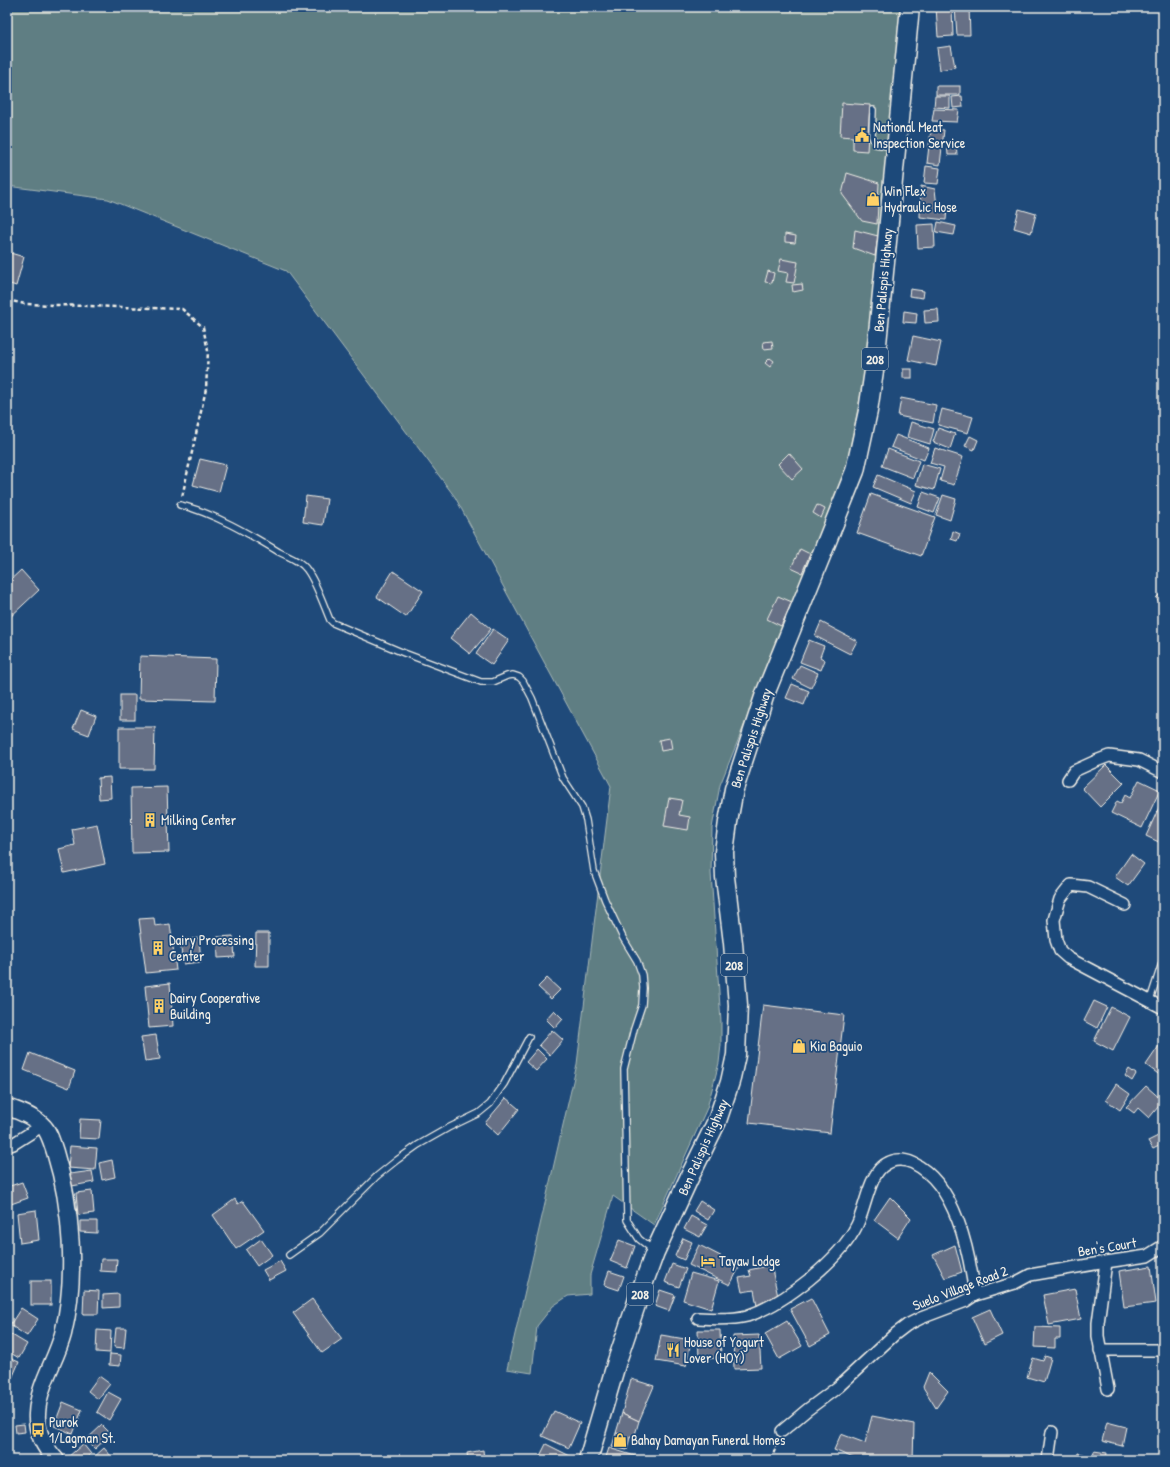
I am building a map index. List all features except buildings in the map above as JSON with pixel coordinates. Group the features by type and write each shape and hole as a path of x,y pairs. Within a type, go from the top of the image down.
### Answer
{"main road":[{"name":"Ben Palispis Highway","path":"588,1460 616,1361 655,1252 717,1121 730,1082 736,1054 738,1005 733,943 725,876 724,852 728,822 734,789 765,694 824,551 855,470 868,411 875,364 910,7"}],"street":[{"path":"1068,780 1074,771 1109,756 1139,760 1163,772"},
{"path":"1125,905 1088,887 1071,885 1060,898 1054,920 1056,940 1060,951 1068,958 1163,1008"},
{"path":"7,1107 26,1115 43,1125 50,1137 61,1174 70,1227 71,1253 65,1324 59,1347 40,1392 37,1416 38,1430 42,1441 47,1450 56,1460"},
{"path":"7,1146 13,1144 43,1125"},
{"path":"698,1318 720,1319 746,1316 782,1300 811,1278 844,1245 856,1226 868,1193 880,1168 887,1162 896,1160 905,1160 922,1168 935,1181 948,1198 971,1266 975,1295"},
{"name":"Ben's Court","path":"1053,1271 1147,1256 1163,1246"},
{"path":"1106,1262 1098,1323 1100,1350 1108,1389"},
{"name":"Suelo Village Road 2","path":"782,1431 838,1386 907,1325 921,1318 966,1301 975,1295 1015,1283 1030,1275 1053,1271"},
{"path":"1100,1350 1163,1350"},
{"path":"1048,1460 1052,1432"}],"lane":[{"path":"873,110 872,136 876,144 896,148"},
{"path":"180,505 190,507 252,536 303,565 310,575 330,620 333,623 404,653 481,682 493,682 513,675 519,677 523,681 532,698 563,778 582,808 586,820 594,871 605,900 620,932 637,961 642,975 642,1005 634,1029 624,1069 627,1220 640,1239 655,1252"},
{"path":"1150,1000 1163,960"},
{"path":"289,1255 320,1233 377,1176 397,1160 436,1134 479,1113 490,1104 504,1084 529,1037"}],"path":[{"path":"7,300 25,304 182,309 203,327 208,351 206,389 180,505"},
{"path":"770,1460 782,1431"}],"green space":[{"path":"7,7 906,7 873,332 847,464 819,540 720,785 712,828 711,873 721,1022 721,1045 719,1063 707,1108 654,1225 613,1196 590,1275 590,1294 568,1296 553,1306 537,1326 532,1373 507,1369 577,1064 611,786 455,497 286,271 108,199 7,186"}],"place":[{"name":"National Meat Inspection Service","path":"862,135"},
{"name":"Win Flex Hydraulic Hose","path":"873,199"},
{"name":"Milking Center","path":"150,820"},
{"name":"Dairy Processing Center","path":"158,948"},
{"name":"Dairy Cooperative Building","path":"159,1006"},
{"name":"Kia Baguio","path":"799,1046"},
{"name":"Tayaw Lodge","path":"708,1261"},
{"name":"House of Yogurt Lover (HOY)","path":"673,1350"},
{"name":"Purok 1/Lagman St.","path":"38,1430"},
{"name":"Bahay Damayan Funeral Homes","path":"620,1440"}]}
